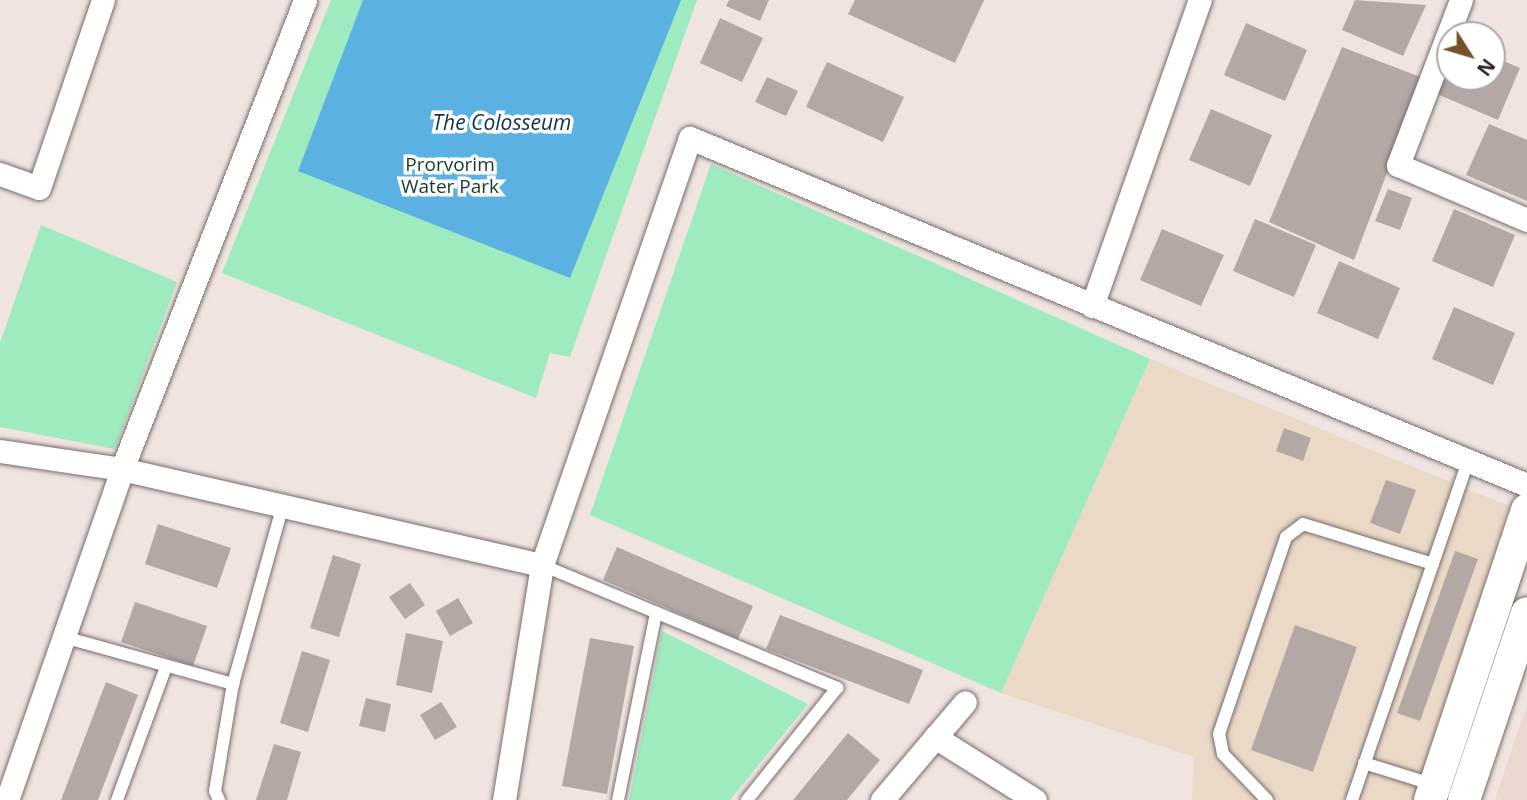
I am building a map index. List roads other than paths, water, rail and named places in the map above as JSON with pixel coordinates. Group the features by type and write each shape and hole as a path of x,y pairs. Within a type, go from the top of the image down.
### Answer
{"street":[{"path":"0,174 38,188 103,0"},
{"path":"7,800 60,635 305,0"},
{"path":"1092,306 1200,0"},
{"path":"1461,0 1398,165 1527,220"},
{"path":"504,800 542,565 690,138 1527,485"},
{"path":"0,451 122,469 282,508 542,565"},
{"path":"1433,792 1527,510"},
{"path":"1464,800 1527,613"},
{"path":"882,800 965,702"},
{"path":"935,737 1035,800"}],"lane":[{"path":"1352,800 1468,461"},
{"path":"219,800 215,791 233,684 282,508"},
{"path":"1267,800 1223,754 1220,734 1286,537 1303,524 1433,564"},
{"path":"542,565 837,688 747,800"},
{"path":"618,800 656,613"},
{"path":"60,635 233,684"},
{"path":"117,800 166,667"},
{"path":"1364,764 1433,792"}],"water":[{"name":"The Colosseum","path":"363,0 681,0 570,278 298,171"}],"park label":[{"name":"Prorvorim Water Park","path":"450,176"}]}
